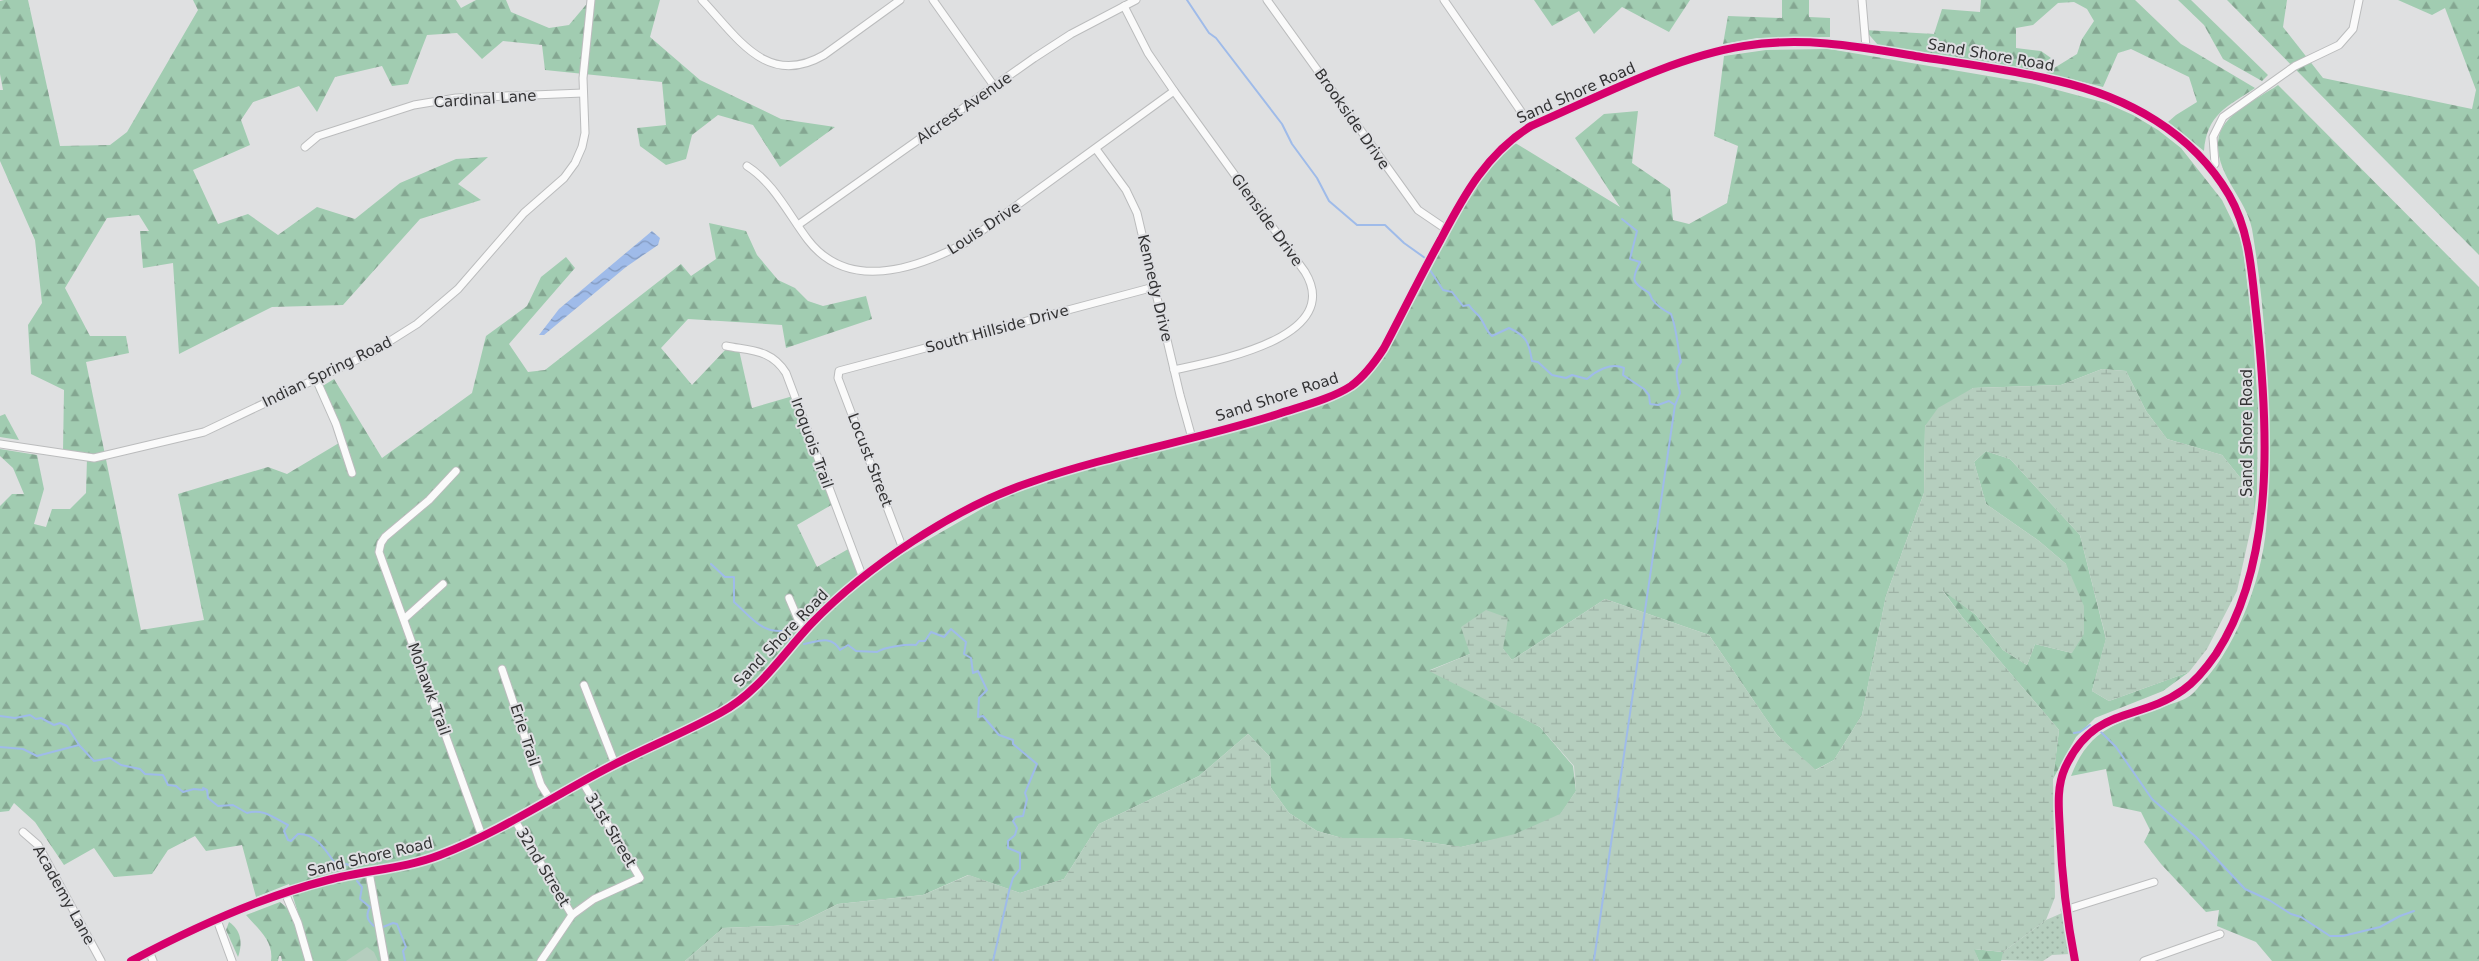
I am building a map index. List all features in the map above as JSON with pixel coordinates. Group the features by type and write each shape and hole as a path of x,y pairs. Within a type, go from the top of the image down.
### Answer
{"street":[{"name":"Indian Spring Road","path":"0,444 81,457 111,456 204,432 384,345 431,314 468,279 524,213 564,178 579,156 584,140 584,57 591,0"},
{"path":"702,0 758,57 772,64 795,66 813,61 824,55 900,0"},
{"path":"933,0 994,86"},
{"name":"Alcrest Avenue","path":"798,226 994,86 1071,34 1136,0"},
{"name":"Brookside Drive","path":"1267,0 1418,210 1446,229"},
{"path":"1444,0 1531,126"},
{"path":"1862,0 1866,47"},
{"path":"2210,168 2214,164 2212,137 2222,117 2294,66 2338,45 2353,29 2360,0"},
{"name":"Glenside Drive","path":"1124,6 1148,54 1305,272 1314,294 1312,307 1307,315 1286,333 1264,346 1174,370"},
{"name":"Sand Shore Road","path":"131,961 217,920 285,893 328,880 424,860 482,836 582,781 718,714 736,704 761,682 803,633 833,603 863,578 903,549 962,512 1023,484 1101,460 1192,438 1289,410 1354,384 1372,367 1384,348 1466,192 1487,163 1511,140 1531,126 1664,69 1725,50 1789,42 1830,42 2048,78 2094,91 2126,104 2157,121 2185,142 2210,168 2228,193 2240,217 2247,241 2263,382 2264,417 2260,521 2254,562 2246,589 2228,633 2200,675 2185,689 2172,697 2117,716 2096,728 2081,743 2065,769 2060,788 2059,807 2061,878 2075,961"},
{"name":"Louis Drive","path":"747,166 762,176 798,226 822,254 843,267 867,272 894,269 943,255 965,244 1174,91"},
{"name":"Cardinal Lane","path":"305,146 318,136 422,104 470,98 583,93"},
{"name":"Kennedy Drive","path":"1096,149 1121,182 1132,201 1192,438"},
{"name":"South Hillside Drive","path":"839,370 1154,287"},
{"name":"Iroquois Trail","path":"726,346 770,356 779,363 786,373 863,578"},
{"name":"Locust Street","path":"839,370 838,378 903,549"},
{"path":"316,379 336,424 352,473"},
{"name":"Mohawk Trail","path":"456,472 429,500 381,543 380,556 482,836"},
{"path":"404,618 443,584"},
{"path":"789,598 803,633"},
{"name":"Erie Trail","path":"502,669 541,785 550,799"},
{"path":"584,685 615,764"},
{"name":"31st Street","path":"572,915 594,899 640,878 582,781"},
{"name":"32nd Street","path":"514,819 572,915"},
{"name":"Academy Lane","path":"23,832 38,845 101,961"},
{"path":"369,872 386,961"},
{"path":"2065,910 2154,882"},
{"path":"285,893 298,923 309,961"},
{"path":"541,961 572,915"},
{"path":"217,920 232,961"},
{"path":"2144,961 2220,934"},
{"path":"150,951 154,961"}],"green space":[{"path":"28,0 60,146 110,145 127,132 198,10 193,0 456,0 461,8 476,0 506,0 511,12 549,28 569,25 590,0 660,0 650,37 700,80 781,119 835,127 780,167 753,125 718,115 692,135 686,159 666,165 640,146 637,128 666,125 662,82 545,70 542,45 503,41 482,59 457,33 427,35 408,84 392,86 382,66 335,77 317,112 299,86 253,102 241,120 250,145 193,170 218,224 248,214 278,235 317,207 355,219 400,183 456,159 488,157 458,184 481,200 420,219 343,305 272,307 179,354 173,263 143,268 140,231 149,231 139,215 107,218 65,288 90,336 126,336 129,353 86,362 141,630 204,620 178,494 268,467 287,474 344,440 316,390 334,379 382,458 472,393 486,336 527,306 541,277 566,257 575,268 509,344 528,372 545,370 681,264 691,276 716,259 709,223 746,231 757,255 778,280 795,288 808,301 823,306 866,296 872,319 786,348 782,325 688,319 661,348 692,385 727,348 739,350 752,408 793,396 833,504 797,525 817,567 850,548 865,576 1018,488 1348,389 1381,354 1472,184 1512,141 1620,207 1575,138 1604,114 1638,111 1632,163 1670,189 1673,220 1689,224 1727,203 1738,146 1714,136 1724,56 1766,50 1829,49 2035,84 2106,103 2133,115 2158,130 2181,148 2222,200 2242,241 2252,323 2258,406 2257,490 2254,514 2254,495 2222,455 2167,439 2146,411 2126,371 2102,369 2061,385 1973,388 1925,426 1924,493 1886,596 1862,715 1834,760 1815,770 1777,735 1709,635 1605,599 1512,660 1503,649 1470,654 1430,670 1540,727 1573,766 1576,791 1560,815 1515,835 1461,847 1398,838 1342,838 1317,831 1289,813 1271,788 1270,757 1248,734 1199,776 1099,824 1064,879 1020,893 968,875 923,895 838,904 796,925 723,928 685,961 313,961 289,884 256,897 242,845 206,851 195,836 168,850 152,874 114,877 94,848 64,865 35,822 14,803 9,811 0,812 0,506 12,494 24,494 13,468 0,456 0,449 37,455 44,489 34,524 46,527 52,509 70,509 86,493 87,458 63,452 64,390 31,374 28,325 42,303 35,240 0,161 0,90 3,90 0,74 0,1"},
{"path":"1534,0 1690,0 1669,32 1622,7 1594,34 1579,11 1552,26"},
{"path":"1782,0 1809,0 1809,17 1830,18 1830,37 1757,38 1723,44 1728,16 1782,18"},
{"path":"1981,0 2135,0 2181,44 2255,88 2227,107 2214,120 2209,128 2204,151 2168,122 2197,102 2189,77 2131,49 2118,53 2103,87 2046,73 2077,54 2082,39 2094,21 2087,9 2074,2 2058,3 2033,25 2016,28 2016,48 2041,51 2051,58 2033,70 1878,45 1865,30 1934,34 1942,9 1980,12"},
{"path":"2178,0 2191,0 2268,75 2262,81 2223,59 2204,25"},
{"path":"2227,0 2287,0 2283,27 2323,78 2472,109 2476,90 2445,8 2432,15 2398,0 2479,0 2479,255"},
{"path":"2278,85 2479,287 2479,961 2272,961 2256,942 2217,926 2219,910 2206,912 2161,864 2144,842 2150,830 2141,812 2113,806 2106,769 2071,776 2087,746 2097,736 2120,722 2183,700 2194,692 2216,666 2228,647 2239,627 2255,582 2265,537 2269,444 2262,300 2249,218 2226,176 2219,154 2218,142 2220,132 2225,123 2233,115"},
{"path":"2102,369 2126,371 2146,411 2167,439 2222,455 2254,495 2254,514 2237,591 2207,649 2189,672 2109,701 2092,691 2106,638 2080,535 2010,459 1986,451 1974,462 1986,504 2039,541 2066,564 2084,606 2084,634 2072,653 2035,644 2027,665 2003,650 1976,615 1942,590 1963,618 2059,730 2053,779 2055,897 2046,920 2003,952 1974,949 1979,961 685,961 723,928 796,925 838,904 923,895 969,875 1020,893 1064,879 1099,824 1199,776 1248,734 1270,757 1271,788 1289,813 1317,831 1342,838 1398,838 1461,847 1515,834 1560,814 1576,791 1574,766 1540,727 1429,671 1470,654 1461,627 1486,610 1508,618 1503,649 1512,660 1605,599 1709,635 1777,735 1816,770 1834,760 1862,715 1886,596 1924,493 1925,426 1938,408 1973,388 2061,385"},
{"path":"5,414 19,440 0,437 0,416"},
{"path":"1986,451 2010,459 2080,535 2106,639 2092,691 2109,701 2189,672 2163,691 2095,718 2076,737 2053,779 2059,730 1963,618 1941,588 1976,615 2003,650 2027,665 2035,644 2072,653 2066,564 2039,541 1986,504 1974,462"},
{"path":"280,902 291,911 307,961 282,961 281,956 279,956 278,961 271,961 268,941 246,915"},
{"path":"2062,913 2070,954 2052,955 2043,961 1999,960 2003,952 2046,920"},
{"path":"229,922 236,929 240,937 238,957 226,930"},
{"path":"367,947 374,952 378,961 346,961"},
{"path":"1973,949 2003,952 2001,961 1979,961"}],"water":[{"path":"652,231 660,238 658,245 626,267 544,335 539,335 559,309"}],"waterway":[{"path":"1187,0 1209,33 1216,38 1282,124 1292,144 1317,178 1329,201 1357,225 1385,225 1404,243 1425,258"},
{"path":"1594,960 1675,405 1680,393 1677,369 1681,362 1673,320 1671,314 1658,306 1649,293 1636,283 1634,277 1640,262 1630,259 1637,231 1622,219"},
{"path":"1430,270 1443,290 1452,292 1463,306 1469,305 1480,317 1492,336 1509,328 1520,334 1530,349 1532,361 1538,362 1552,375 1566,378 1572,375 1587,379 1604,368 1619,366 1624,368 1623,375 1644,389 1649,395 1650,404 1658,405 1669,401 1675,405"},
{"path":"711,564 725,577 734,577 734,602 750,618 767,629 782,631 789,639"},
{"path":"804,644 824,640 832,642 840,650 848,645 856,651 877,652 896,646 916,645 919,641 925,641 931,632 944,637 951,629 966,642 964,654 971,658 973,673 978,671 987,690 979,698 978,717 983,716 999,735 1013,740 1013,744 1037,764 1025,793 1027,799 1023,816 1016,817 1013,821 1017,828 1015,835 1008,841 1008,848 1020,853 1020,869 1013,878 1009,891 993,961"},
{"path":"0,716 15,718 30,715 54,725 60,723 67,726 79,745"},
{"path":"2074,733 2080,732 2090,725"},
{"path":"2100,731 2116,747 2152,799 2196,837 2245,889 2269,900 2291,914 2301,917 2330,936 2343,936 2380,927 2414,911"},
{"path":"0,747 23,749 37,756 79,745 94,761 110,758 121,765 140,769 145,774 163,775 168,785 176,786 183,792 194,789 203,790 203,788 207,790 208,798 218,806 233,805 247,813 258,812 268,814 288,825 284,831 288,840 291,841 298,834 310,837 320,844 336,865 341,868 346,864 354,867"},
{"path":"357,881 362,887 360,899 370,907 368,918 374,926"},
{"path":"383,927 393,923 397,924 406,947 403,951 405,961"}],"cycle path":[{"path":"131,961 227,914 277,895 342,877 426,860 460,847 613,765 720,713 734,705 758,684 811,624 858,581 913,541 972,507 1002,493 1062,472 1217,432 1316,402 1343,391 1361,378 1381,353 1426,266 1468,191 1489,162 1515,137 1531,126 1608,91 1690,59 1744,46 1789,42 1854,46 2007,70 2058,81 2109,97 2133,107 2156,120 2177,135 2196,153 2214,173 2229,195 2242,225 2252,272 2261,361 2265,448 2258,536 2249,578 2235,618 2216,654 2197,678 2183,690 2166,700 2103,724 2089,734 2077,748 2065,768 2060,783 2059,816 2065,897 2075,961"}]}
